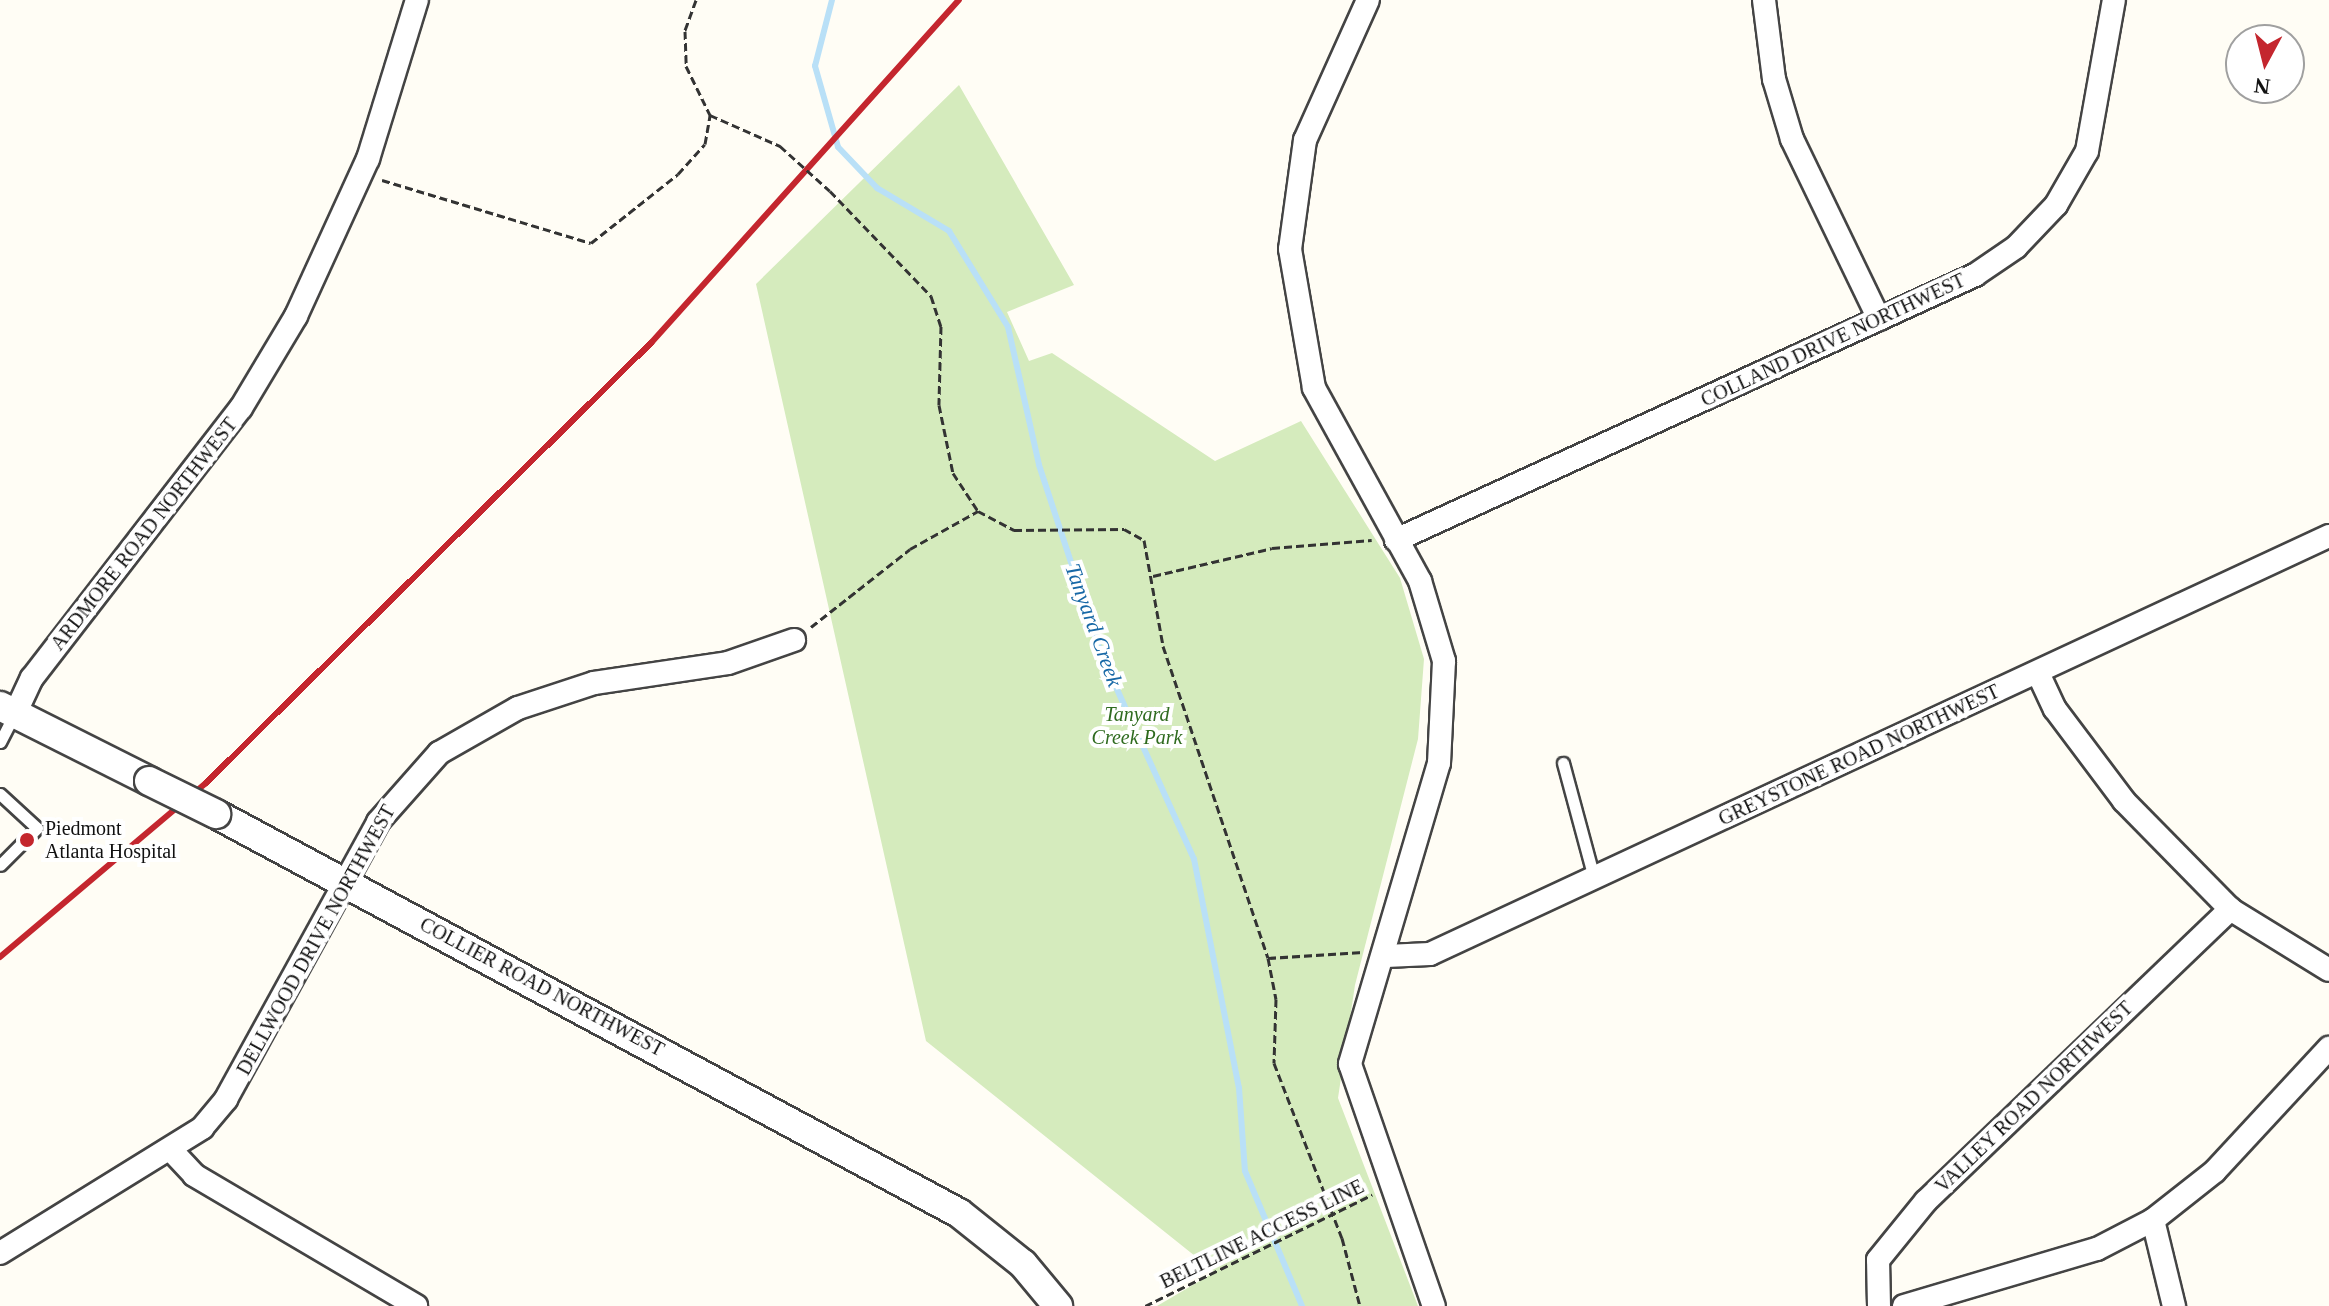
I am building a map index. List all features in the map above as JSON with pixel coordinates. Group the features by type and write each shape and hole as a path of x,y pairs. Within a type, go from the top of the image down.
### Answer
{"street":[{"name":"ARDMORE ROAD NORTHWEST","path":"7,710 241,408 296,316 362,175 417,0"},
{"path":"1368,0 1305,140 1291,261 1314,388 1396,540 1435,620 1447,707 1439,763 1386,956 1350,1064 1390,1187 1434,1306"},
{"path":"1764,0 1774,79 1792,139 1879,319"},
{"name":"COLLAND DRIVE NORTHWEST","path":"1396,540 1975,275 2016,247 2056,205 2096,124 2114,0"},
{"name":"GREYSTONE ROAD NORTHWEST","path":"1386,956 1430,954 2329,536"},
{"name":"DELLWOOD DRIVE NORTHWEST","path":"0,1253 171,1150 226,1099 345,883 404,787 479,726 594,683 728,663 794,640"},
{"path":"2038,673 2102,776 2230,909 2329,970"},
{"name":"COLLIER ROAD NORTHWEST","path":"7,710 216,814 959,1213 1023,1264 1058,1306"},
{"name":"VALLEY ROAD NORTHWEST","path":"1879,1306 1878,1260 1926,1201 2230,909"},
{"path":"1904,1306 2097,1249 2153,1220 2215,1171 2329,1048"},
{"path":"171,1150 219,1191 416,1306"},
{"path":"2153,1220 2174,1306"}],"lane":[{"path":"0,742 7,710"},
{"path":"1563,763 1594,878"},
{"path":"0,865 37,828 2,805"}],"path":[{"path":"362,175 591,243 678,174 705,144 710,115 686,66 685,31 696,0"},
{"path":"710,115 780,146 830,191 931,296 941,326 939,405 948,451 978,511 999,527 1022,530 1092,528 1135,531 1153,576 1171,671 1268,958 1276,999 1274,1063 1342,1238 1360,1306"},
{"path":"794,640 910,549 978,511"},
{"path":"1153,576 1272,548 1396,540"},
{"path":"1268,958 1339,948 1386,956"},
{"name":"BELTLINE ACCESS LINE","path":"1145,1306 1390,1187"}],"green space":[{"name":"Tanyard Creek Park","path":"959,85 1074,285 1007,312 1029,361 1052,353 1215,461 1301,421 1400,578 1424,659 1418,739 1355,985 1338,1098 1418,1306 1157,1306 1215,1272 926,1041 756,284"}],"waterway":[{"name":"Tanyard Creek","path":"832,0 815,66 838,147 877,188 949,231 1008,327 1039,465 1101,654 1194,859 1239,1088 1245,1171 1302,1306"}],"railway":[{"path":"0,957 206,783 651,343 959,0"}],"place":[{"name":"Piedmont Atlanta Hospital","path":"27,840"}]}
